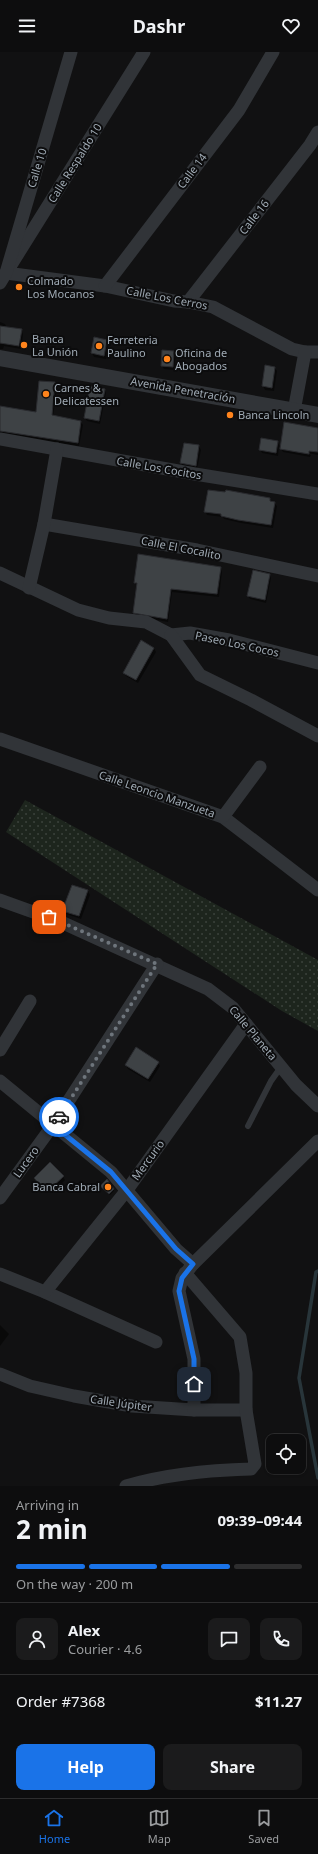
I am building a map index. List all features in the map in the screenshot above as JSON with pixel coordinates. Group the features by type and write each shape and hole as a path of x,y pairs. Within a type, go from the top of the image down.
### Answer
{"street":[{"name":"Calle 10","path":"3,278 71,52"},
{"name":"Calle Respaldo 10","path":"3,278 144,52"},
{"name":"Calle 14","path":"105,286 239,110 273,52"},
{"name":"Calle 16","path":"188,302 310,145 318,132"},
{"name":"Calle Los Cerros","path":"3,278 105,286 174,301 213,307 292,349 311,352"},
{"path":"294,411 311,352"},
{"name":"Avenida Penetración","path":"0,358 318,415"},
{"name":"Calle Los Cocitos","path":"0,440 318,494"},
{"path":"29,588 44,524 57,449"},
{"name":"Calle El Cocalito","path":"44,524 197,550 318,576"},
{"path":"0,573 78,610 110,618 146,622 171,635 200,675 251,700 318,736"},
{"name":"Paseo Los Cocos","path":"171,635 190,633 229,640 318,663"},
{"name":"Calle Leoncio Manzueta","path":"0,739 223,817 318,890"},
{"path":"223,817 260,766"},
{"name":"Calle Planeta","path":"0,900 61,922 157,964 208,989 233,1008 296,1085 318,1106"},
{"name":"Lucero","path":"0,1198 53,1125 157,964"},
{"path":"0,1050 30,1001"},
{"name":"Mercurio","path":"45,1292 127,1190 246,1024"},
{"path":"0,1081 111,1172 176,1249 240,1337 246,1373 246,1410 255,1464 251,1469 213,1470 148,1480 126,1486"},
{"path":"194,1410 194,1359 179,1291 182,1278 189,1268 318,1140"},
{"path":"0,1274 45,1292 156,1342"},
{"name":"Calle Júpiter","path":"0,1374 30,1386 74,1396 132,1406 194,1410 246,1410"}],"lane":[{"path":"248,1126 281,1067"}],"shaded area":[{"path":"25,800 318,960 318,1031 282,1011 6,832"}],"building":[{"path":"0,326 22,329 19,346 0,343"},
{"name":"Ferreteria Paulino","path":"94,337 107,340 104,356 91,353"},
{"name":"Oficina de Abogados","path":"162,350 174,351 173,367 161,366"},
{"path":"265,365 275,367 272,388 262,386"},
{"path":"39,381 55,382 52,415 81,421 78,443 0,431 0,406 36,412"},
{"path":"90,386 105,389 99,421 84,418"},
{"path":"284,422 318,428 318,452 309,451 309,454 280,449"},
{"path":"261,438 278,441 276,453 259,450"},
{"path":"184,443 199,445 196,466 180,463"},
{"path":"208,490 225,492 226,490 270,498 270,501 275,502 271,525 238,520 221,516 221,514 204,512"},
{"path":"138,554 221,567 217,594 171,589 167,619 133,613 137,583 134,583"},
{"path":"253,570 270,574 265,600 247,596"},
{"path":"141,640 154,648 136,680 123,673"},
{"path":"72,885 88,890 79,916 62,911"},
{"path":"136,1047 159,1062 148,1079 125,1065"},
{"path":"50,1162 64,1176 49,1190 43,1184 41,1186 34,1178"},
{"name":"Banca Cabral","path":"107,1179 114,1189 109,1194 100,1186"}],"waterway":[{"path":"318,1271 316,1272 299,1378 318,1478"}],"way so far":[{"path":"49,917 157,964 59,1117"}],"place":[{"name":"Colmado Los Mocanos","path":"19,287"},
{"name":"Banca La Unión","path":"24,345"},
{"name":"Ferreteria Paulino","path":"99,346"},
{"name":"Oficina de Abogados","path":"167,359"},
{"name":"Carnes & Delicatessen","path":"46,394"},
{"name":"Banca Lincoln","path":"230,415"},
{"name":"Banca Cabral","path":"108,1187"}],"route":[{"path":"59,1117 53,1125 111,1172 176,1249 193,1264 182,1278 179,1291 194,1359 194,1384"}]}
